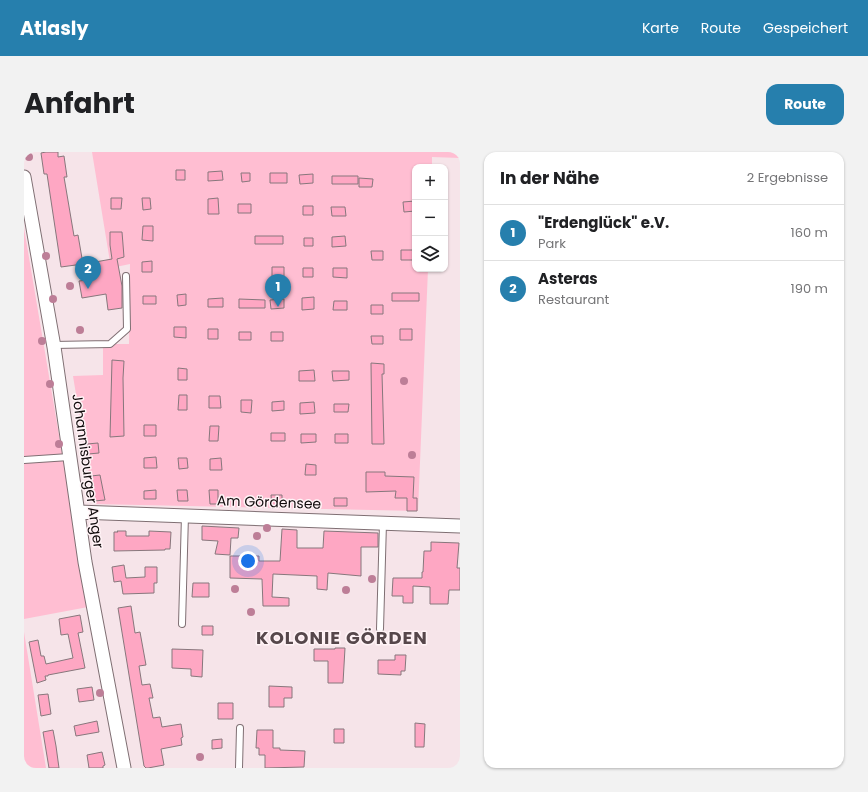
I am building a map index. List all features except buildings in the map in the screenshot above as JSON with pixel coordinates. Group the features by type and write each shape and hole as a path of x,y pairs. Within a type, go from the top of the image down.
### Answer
{"street":[{"name":"Johannisburger Anger","path":"24,177 53,345 89,585 124,768"},
{"name":"Am Gördensee","path":"78,512 460,526"}],"lane":[{"path":"53,345 110,344 127,328 126,276"},
{"path":"24,460 69,457"},
{"path":"182,624 185,515"},
{"path":"380,629 383,523"},
{"path":"239,768 240,728"}],"shaded area":[{"path":"92,152 460,152 460,158 432,157 432,164 412,164 412,272 428,272 418,511 94,504 73,376 103,375 103,344 129,344 130,264 111,268"},
{"path":"24,228 88,607 24,619"},
{"path":"24,632 46,768 24,768"}],"place":[{"name":"Asteras","path":"88,289"},
{"name":"\"Erdenglück\" e.V.","path":"278,307"}],"district":[{"name":"KOLONIE GÖRDEN","path":"342,637"}]}
